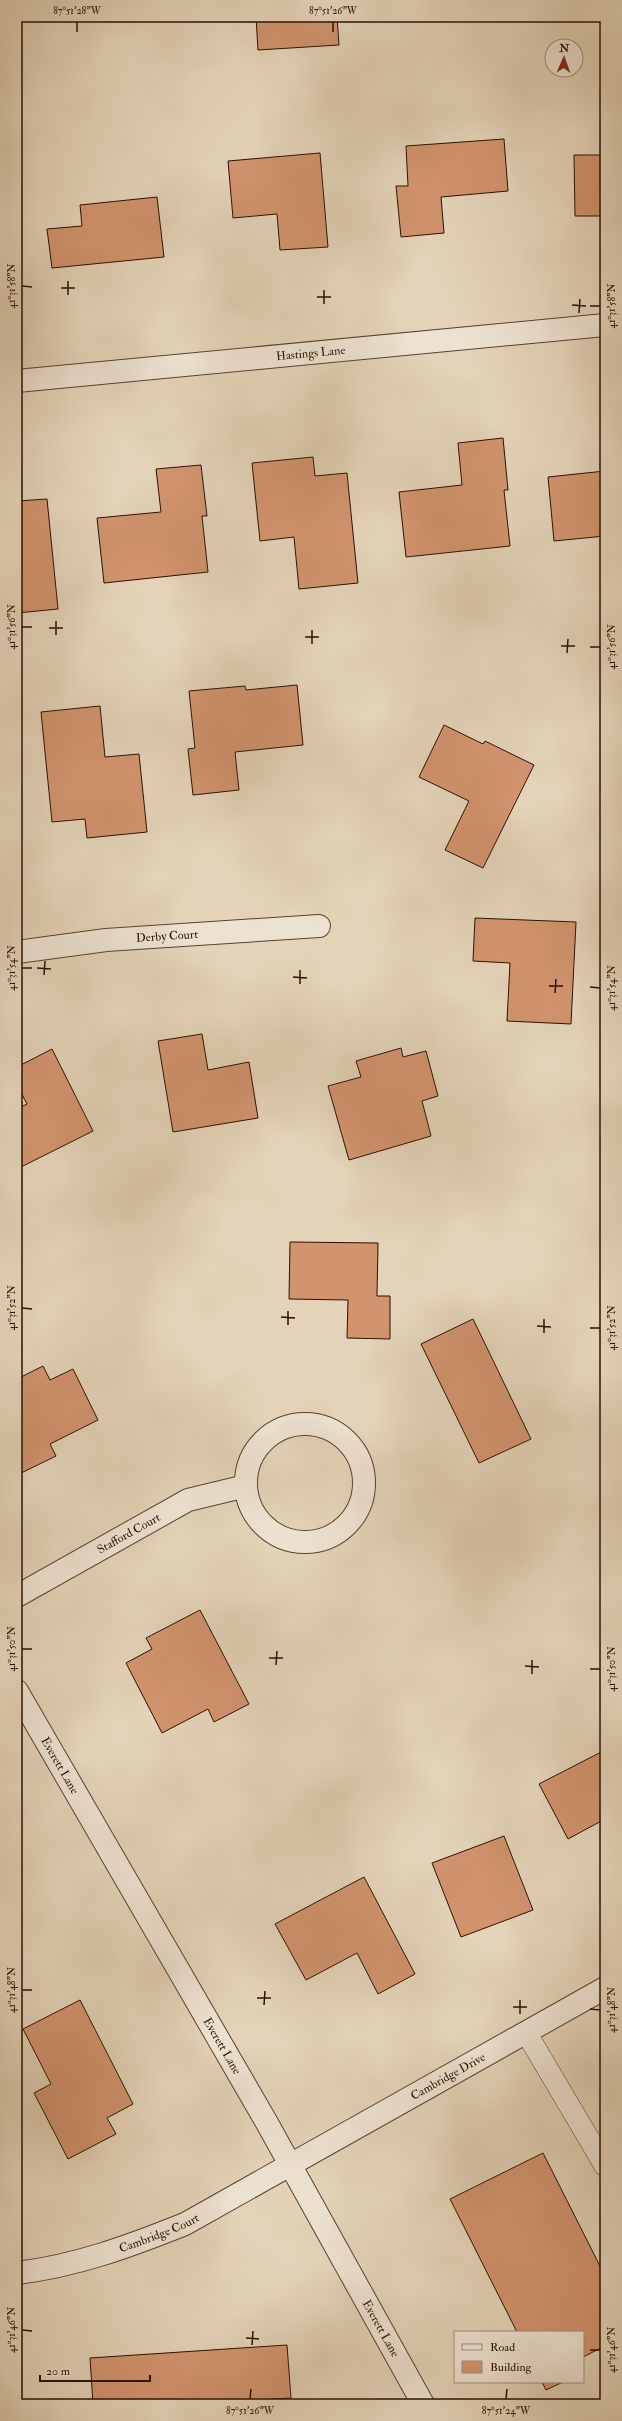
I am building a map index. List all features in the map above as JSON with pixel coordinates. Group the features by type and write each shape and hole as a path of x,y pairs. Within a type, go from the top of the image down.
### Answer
{"street":[{"name":"Hastings Lane","path":"17,381 605,325"},
{"name":"Derby Court","path":"17,952 106,940 318,926"},
{"path":"302,1423 325,1427 346,1439 359,1457 365,1480 362,1502 350,1523 331,1536 308,1542 286,1539 265,1527 252,1508 246,1486 249,1463 261,1443 280,1429 302,1423"},
{"name":"Stafford Court","path":"17,1596 188,1500 246,1486"},
{"name":"Everett Lane","path":"17,1691 290,2165 423,2404"},
{"name":"Cambridge Drive","path":"290,2165 527,2034 605,1988"},
{"name":"Cambridge Court","path":"17,2273 71,2264 131,2246 185,2224 290,2165"}],"lane":[{"path":"527,2034 605,2166"}],"building":[{"path":"256,17 337,17 339,45 258,50"},
{"path":"504,139 508,191 441,197 444,233 401,237 396,186 408,186 406,146"},
{"path":"320,153 328,247 280,250 277,214 233,218 228,161"},
{"path":"574,155 605,155 605,216 575,216"},
{"path":"157,197 164,257 52,268 47,229 82,226 80,205"},
{"path":"503,438 508,490 504,490 510,546 406,557 399,492 462,485 458,443"},
{"path":"313,457 315,476 347,473 358,583 299,589 294,537 260,541 252,463"},
{"path":"201,465 207,516 202,516 208,572 104,583 97,518 161,512 156,469"},
{"path":"605,471 605,536 554,541 548,477"},
{"path":"47,499 58,609 17,613 17,501"},
{"path":"297,685 303,745 235,752 239,790 193,795 188,749 195,748 189,691 245,686 246,690"},
{"path":"100,706 105,757 139,754 147,832 87,838 85,819 52,822 41,712"},
{"path":"444,725 483,744 485,741 534,765 483,868 445,850 469,801 419,777"},
{"path":"475,918 576,922 571,1024 507,1021 510,963 473,961"},
{"path":"202,1034 208,1070 249,1062 258,1118 173,1132 158,1041"},
{"path":"401,1048 403,1057 426,1051 438,1096 422,1101 431,1136 349,1160 328,1086 361,1077 356,1061"},
{"path":"52,1049 93,1131 17,1169 17,1109 27,1104 17,1085 17,1067"},
{"path":"290,1242 378,1243 377,1296 390,1296 390,1339 347,1338 348,1300 289,1299"},
{"path":"473,1319 531,1439 479,1463 421,1344"},
{"path":"43,1366 50,1380 73,1369 98,1420 50,1444 56,1456 17,1475 17,1379"},
{"path":"200,1610 249,1704 214,1722 208,1709 162,1733 126,1663 152,1649 146,1638"},
{"path":"605,1750 605,1819 568,1839 539,1784"},
{"path":"504,1836 533,1910 461,1937 432,1863"},
{"path":"364,1877 415,1974 378,1994 357,1953 306,1980 275,1924"},
{"path":"80,2000 133,2104 107,2118 116,2134 68,2159 34,2093 51,2084 23,2029"},
{"path":"543,2153 605,2276 605,2346 584,2356 584,2331 516,2331 450,2199"},
{"path":"287,2345 291,2398 272,2399 273,2404 93,2404 90,2358"},
{"path":"542,2383 561,2383 546,2390"}]}
